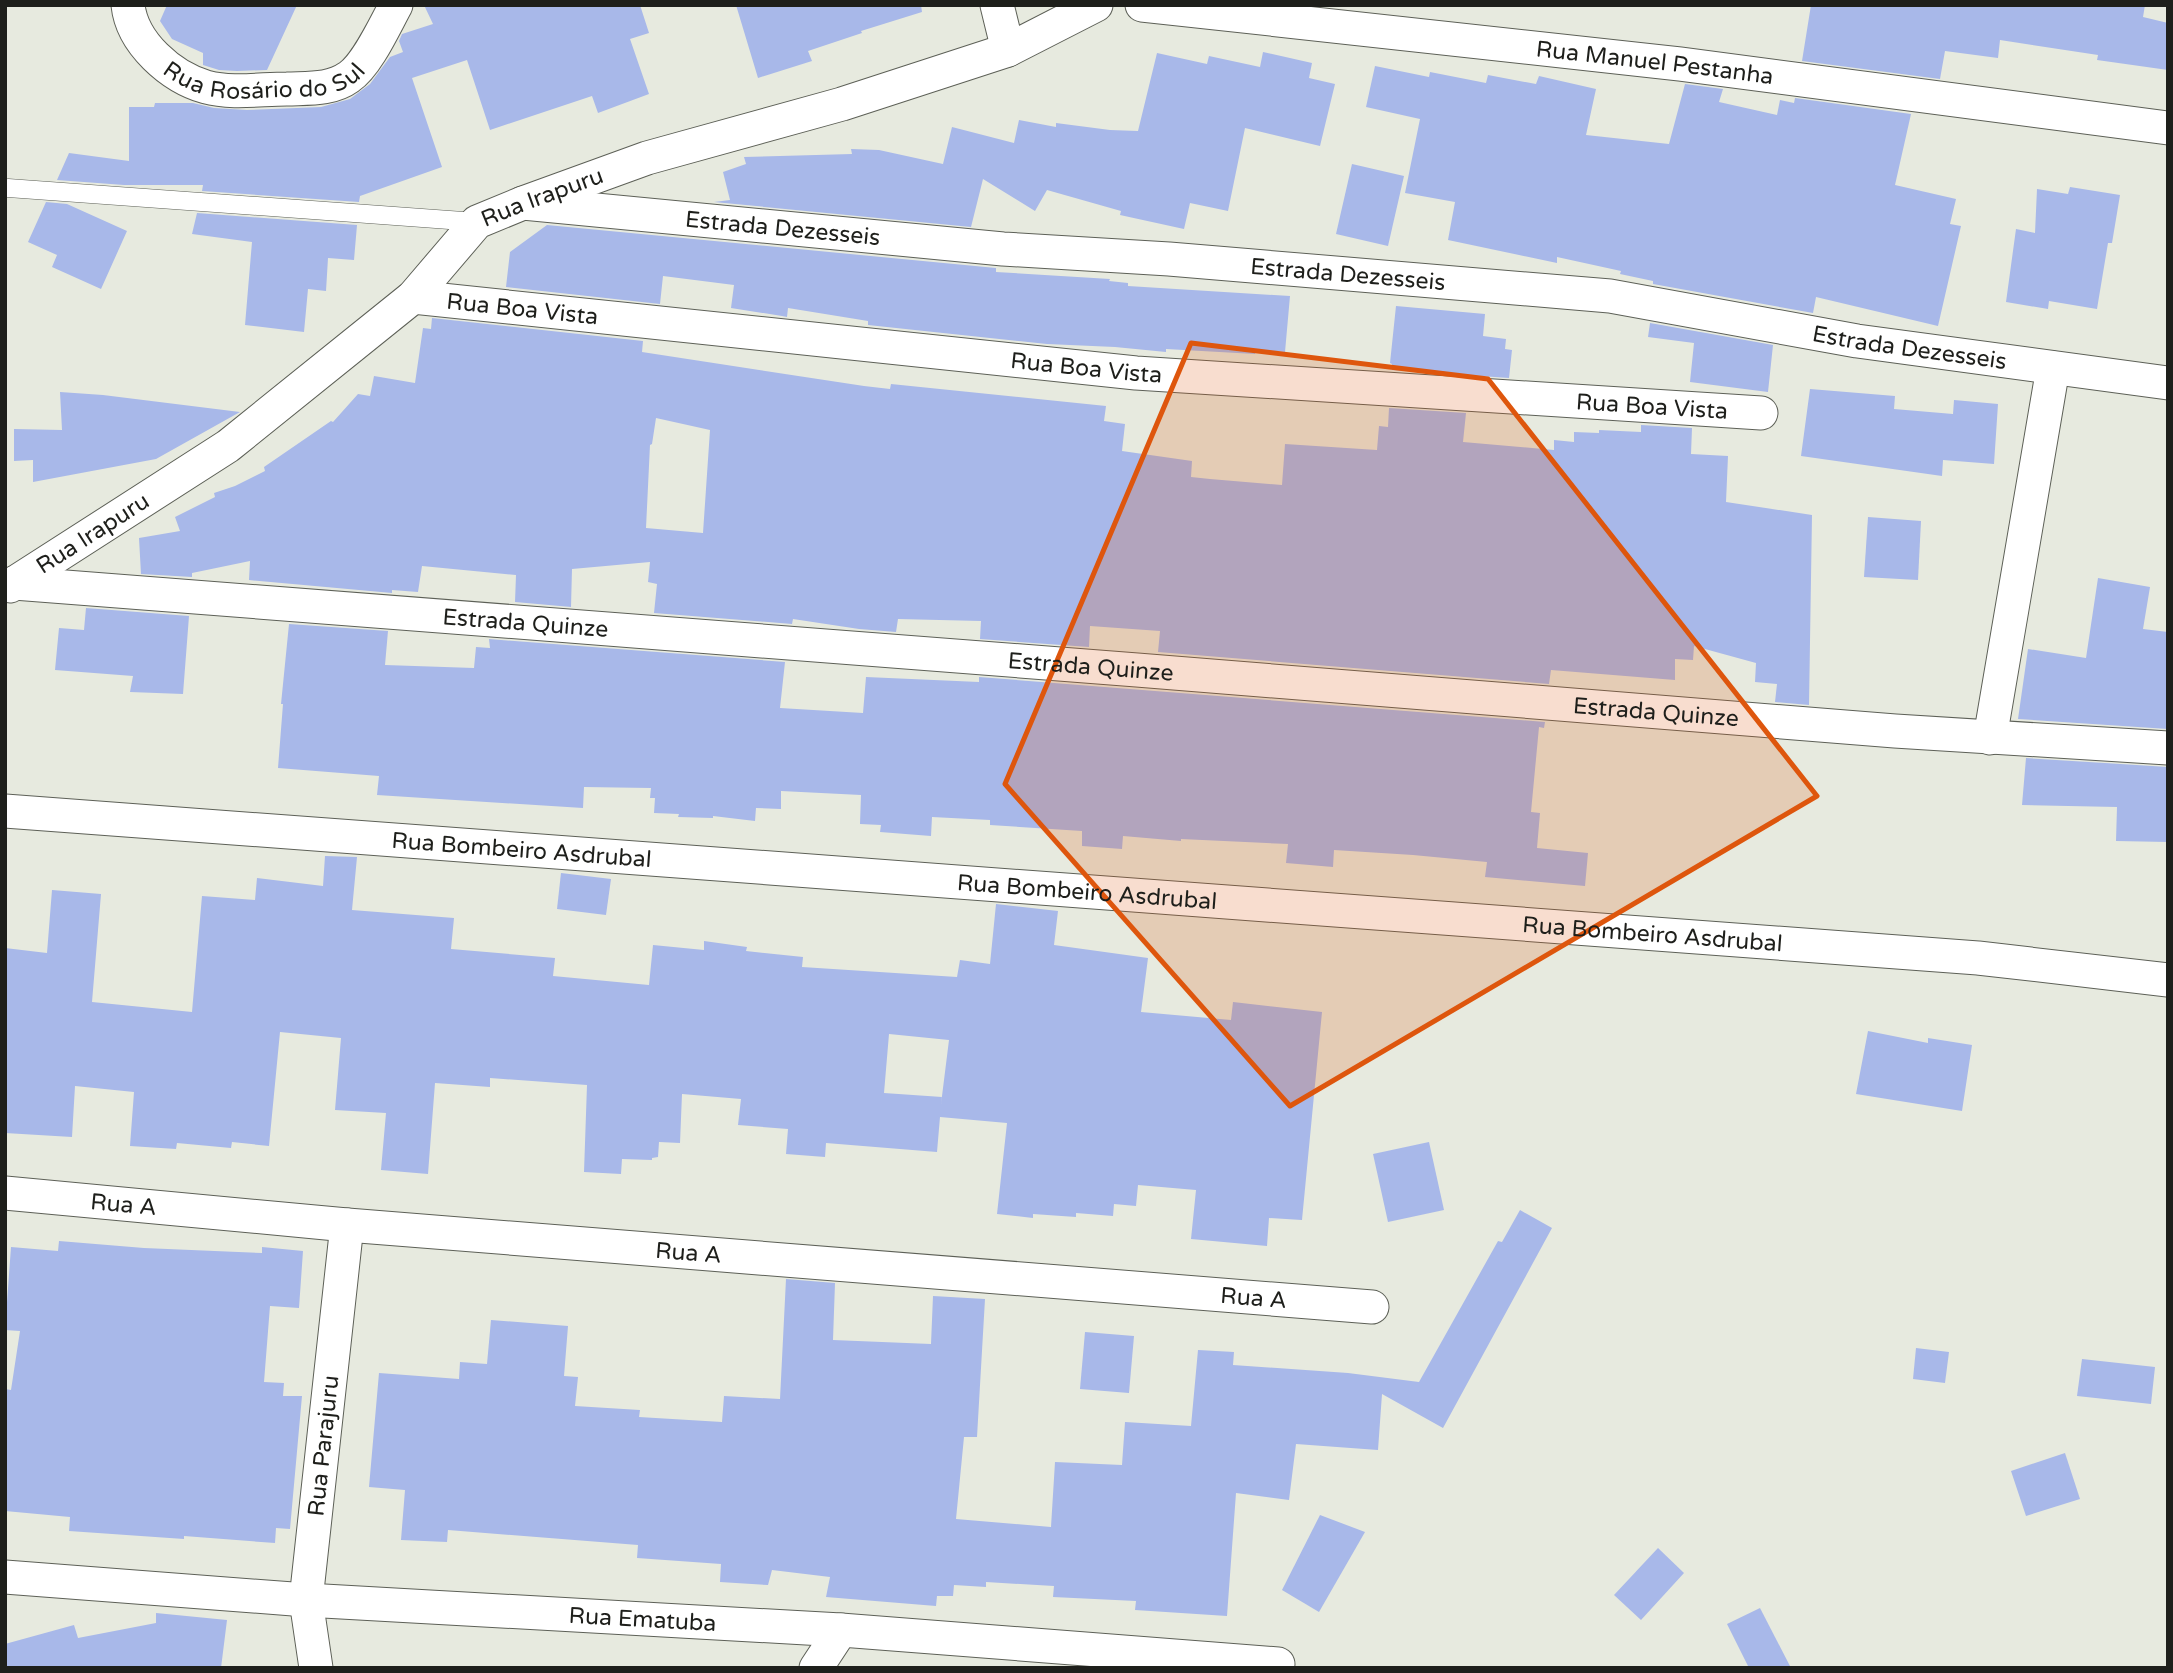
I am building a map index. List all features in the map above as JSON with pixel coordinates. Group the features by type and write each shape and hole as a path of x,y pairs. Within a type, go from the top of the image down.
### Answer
{"street":[{"name":"Rua Rosário do Sul","path":"128,5 140,36 153,55 185,78 207,87 236,90 331,87 348,78 359,69 396,5"},
{"path":"996,5 1008,50"},
{"name":"Rua Irapuru","path":"9,587 228,446 413,297 477,222 647,158 842,104 1008,50 1096,5"},
{"name":"Rua Manuel Pestanha","path":"1142,5 1680,64 2168,128"},
{"name":"Estrada Dezesseis","path":"523,203 1003,249 1257,266 1610,296 1857,341 2168,383"},
{"name":"Rua Boa Vista","path":"413,297 1136,373 1760,413"},
{"path":"1990,738 2053,368"},
{"name":"Estrada Quinze","path":"9,587 1151,671 1990,738 2168,748"},
{"name":"Rua Bombeiro Asdrubal","path":"5,811 1979,958 2168,980"},
{"name":"Rua A","path":"5,1193 347,1225 1372,1307"},
{"name":"Rua Parajuru","path":"316,1668 306,1600 347,1225"},
{"name":"Rua Ematuba","path":"5,1577 306,1600 841,1630 1133,1660 1278,1664"},
{"path":"816,1668 841,1630"}],"lane":[{"path":"8,188 477,222"}],"highlighted area":[{"path":"1191,343 1488,379 1817,796 1290,1106 1005,784"}],"building":[{"path":"167,5 297,5 267,70 237,71 219,70 203,65 203,53 172,39 160,21"},
{"path":"424,5 640,5 649,33 630,39 649,94 598,113 592,96 490,130 467,60 412,78 442,167 360,196 359,202 202,191 203,185 124,185 57,180 69,153 129,161 129,107 154,107 155,103 193,103 214,108 247,110 321,107 350,99 370,84 390,57 403,52 399,41 402,34 433,24"},
{"path":"736,5 921,5 922,12 808,51 812,61 758,78"},
{"path":"1811,5 2145,5 2143,17 2168,23 2168,70 2097,60 2098,55 2000,40 1998,58 1945,51 1940,79 1802,61"},
{"path":"1263,52 1312,63 1309,78 1335,84 1320,146 1245,128 1228,211 1190,203 1184,229 1120,215 1121,211 1047,190 1035,211 983,179 971,227 714,202 730,200 723,172 746,164 744,157 852,154 851,149 879,150 943,164 952,127 1014,143 1019,120 1056,127 1056,123 1138,131 1157,53 1207,64 1209,56 1260,67"},
{"path":"1375,66 1429,77 1430,72 1486,83 1488,75 1536,84 1539,76 1596,89 1586,135 1669,144 1685,84 1723,89 1719,102 1777,115 1780,100 1794,103 1795,98 1911,114 1895,185 1956,199 1950,224 1961,226 1938,326 1816,297 1813,313 1653,284 1653,281 1620,274 1621,271 1557,257 1557,263 1448,240 1455,202 1405,193 1420,119 1366,107"},
{"path":"1352,164 1404,176 1388,246 1336,234"},
{"path":"2070,187 2120,195 2112,243 2108,243 2097,309 2049,301 2048,309 2006,302 2016,229 2035,233 2037,189 2068,194"},
{"path":"46,202 67,204 127,231 101,289 52,267 57,255 28,242"},
{"path":"197,213 357,225 354,260 328,258 326,291 308,289 304,332 245,325 252,242 192,234"},
{"path":"547,225 996,268 996,272 1110,279 1109,281 1128,283 1128,286 1290,296 1285,352 1256,350 1255,354 1166,349 1166,352 1047,344 868,325 868,321 788,308 787,317 731,308 734,285 663,276 660,304 506,287 510,252"},
{"path":"1396,306 1485,314 1483,336 1506,339 1505,349 1512,350 1509,378 1392,370 1390,363"},
{"path":"432,318 643,341 642,352 864,386 890,389 891,384 1106,406 1104,421 1125,424 1122,451 1192,461 1191,477 1282,485 1285,444 1377,450 1379,426 1388,427 1389,408 1466,413 1463,442 1554,450 1554,440 1574,442 1574,432 1641,432 1641,425 1692,428 1691,454 1728,456 1726,502 1812,515 1809,705 1775,702 1777,684 1755,682 1756,663 1694,646 1693,660 1675,659 1675,680 1551,670 1549,684 1158,652 1160,631 1090,626 1089,647 980,639 981,621 898,619 896,632 793,619 792,624 654,613 657,584 648,582 650,562 572,569 571,607 515,602 516,575 422,566 418,592 392,590 392,593 249,580 250,561 192,573 192,577 141,574 139,538 180,531 175,517 215,497 214,493 265,471 264,467 333,422 358,394 370,396 374,376 415,383 423,328 431,329","holes":["656,418 710,430 703,533 646,528 650,445"]},
{"path":"1650,323 1773,345 1768,392 1690,382 1694,343 1648,337"},
{"path":"1810,389 1895,396 1894,409 1953,414 1954,400 1998,404 1994,464 1943,460 1942,476 1801,456"},
{"path":"60,392 240,412 156,459 33,482 33,460 14,461 14,429 62,430"},
{"path":"1868,517 1921,521 1918,580 1864,577"},
{"path":"2098,578 2150,587 2143,629 2168,632 2168,729 2018,719 2028,649 2086,658"},
{"path":"86,608 189,616 183,694 130,692 133,676 55,670 59,628 84,630"},
{"path":"289,624 388,631 385,665 474,668 476,647 490,648 489,639 785,662 780,708 863,713 866,677 979,682 979,677 1545,722 1544,728 1539,727 1531,812 1540,813 1537,848 1588,853 1585,886 1485,877 1487,862 1413,855 1334,850 1333,867 1286,863 1288,844 1181,841 1123,836 1122,849 1082,846 1082,831 990,825 990,820 932,817 931,836 880,832 881,825 860,824 861,795 781,791 781,809 756,808 755,821 654,813 655,798 650,798 651,788 584,787 583,808 377,795 379,776 278,768"},
{"path":"2026,758 2168,767 2168,842 2116,841 2117,807 2022,805"},
{"path":"325,856 357,857 352,910 454,918 451,949 555,958 553,976 649,985 653,945 704,950 704,941 747,947 746,951 803,957 802,967 957,977 960,960 990,964 996,904 1058,911 1054,945 1148,958 1141,1012 1231,1020 1233,1002 1322,1012 1302,1220 1269,1218 1267,1246 1191,1239 1196,1190 1138,1185 1136,1206 1114,1204 1113,1216 1033,1214 1033,1218 997,1214 1007,1123 940,1117 937,1152 826,1143 825,1157 786,1154 788,1129 738,1125 741,1099 682,1094 680,1143 659,1142 658,1157 652,1160 622,1159 621,1174 584,1172 587,1085 490,1078 490,1087 435,1083 428,1174 381,1170 386,1113 335,1110 341,1038 280,1032 269,1146 232,1142 231,1148 177,1143 176,1149 130,1146 134,1092 75,1086 72,1137 5,1133 5,948 47,953 52,890 101,894 92,1002 192,1012 202,896 255,900 257,878 323,886","holes":["889,1034 949,1040 942,1097 884,1093"]},
{"path":"561,873 611,879 606,915 557,909"},
{"path":"1868,1031 1928,1043 1928,1038 1972,1045 1962,1111 1856,1094"},
{"path":"1429,1142 1444,1210 1388,1222 1373,1154"},
{"path":"1520,1210 1552,1228 1443,1428 1382,1394 1378,1450 1296,1444 1289,1500 1236,1493 1227,1616 1135,1610 1136,1601 1053,1597 1054,1586 986,1582 986,1587 954,1585 953,1596 937,1596 936,1606 826,1597 830,1577 772,1570 768,1585 720,1582 721,1564 637,1558 638,1545 448,1530 447,1542 401,1540 405,1490 369,1487 379,1373 459,1379 460,1362 487,1364 491,1320 568,1326 564,1376 578,1377 575,1406 640,1410 639,1417 722,1422 724,1396 780,1399 786,1279 835,1283 833,1340 931,1344 933,1296 985,1299 977,1437 964,1437 956,1519 1051,1527 1055,1462 1122,1465 1125,1422 1191,1426 1198,1350 1234,1352 1233,1365 1348,1373 1419,1382 1498,1241 1502,1242"},
{"path":"59,1241 262,1253 262,1247 303,1251 299,1308 270,1306 264,1382 284,1383 283,1396 302,1396 290,1529 276,1528 275,1543 69,1531 70,1517 5,1511 5,1389 11,1390 20,1331 5,1330 11,1247 58,1251"},
{"path":"1085,1332 1134,1336 1129,1393 1080,1389"},
{"path":"1916,1348 1949,1352 1945,1383 1913,1379"},
{"path":"2082,1359 2155,1367 2151,1404 2077,1396"},
{"path":"2065,1453 2080,1499 2026,1516 2011,1471"},
{"path":"1320,1515 1365,1532 1319,1612 1282,1590"},
{"path":"1658,1548 1684,1573 1641,1620 1614,1595"},
{"path":"1760,1608 1791,1668 1749,1668 1727,1624"},
{"path":"156,1613 227,1620 221,1668 5,1668 5,1644 74,1625 78,1638 156,1623"}]}
